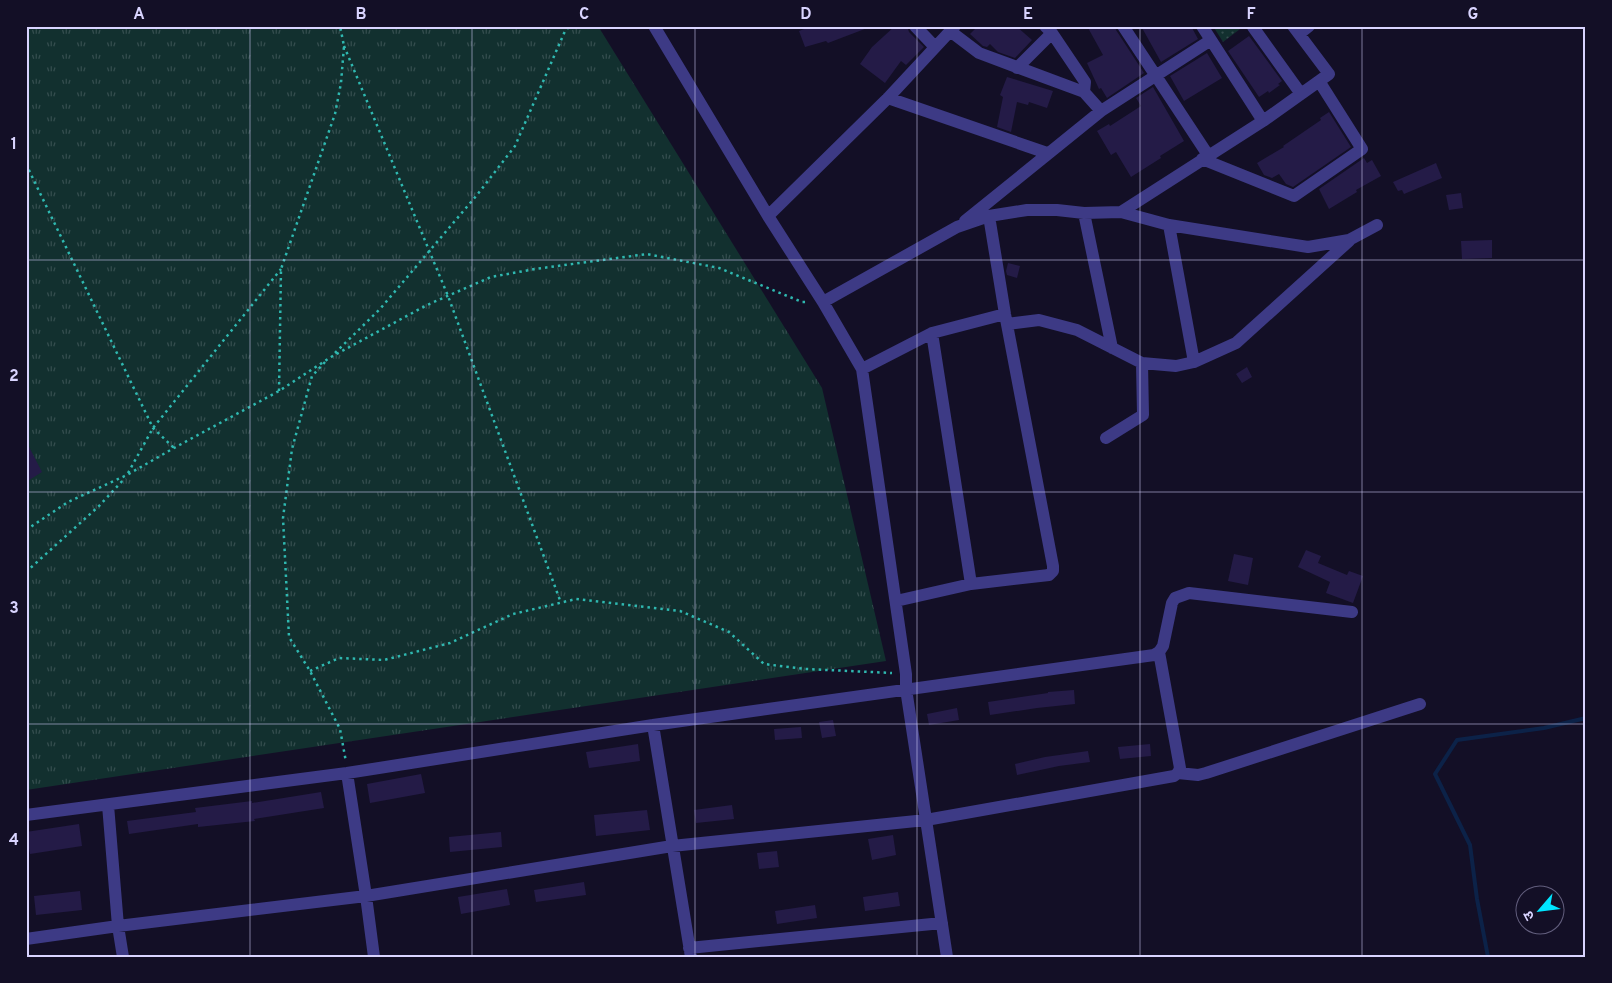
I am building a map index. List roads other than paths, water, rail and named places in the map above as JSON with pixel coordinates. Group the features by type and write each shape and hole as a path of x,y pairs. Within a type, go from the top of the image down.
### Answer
{"street":[{"path":"654,26 862,369 896,601 906,674 906,689 947,957"},
{"path":"915,26 935,47"},
{"path":"1123,26 1205,157 1294,196 1362,149 1319,81"},
{"path":"1202,26 1263,121"},
{"path":"1253,27 1301,94"},
{"path":"768,216 888,98 952,29 978,53 1084,92 1100,111"},
{"path":"1121,212 1263,121 1329,74 1300,29"},
{"path":"1017,68 1049,30 1085,82 1084,92"},
{"path":"823,302 957,227 1100,111 1211,40"},
{"path":"888,98 1047,153"},
{"path":"957,227 989,216 1027,210 1057,210 1084,213 1121,212 1168,225 1308,247 1349,240"},
{"path":"1084,213 1112,348"},
{"path":"896,601 971,584 1050,575 1053,571 1006,319 989,216"},
{"path":"1168,225 1194,362"},
{"path":"862,369 932,332 1006,319 1040,320 1078,330 1142,363 1176,366 1194,362 1236,343 1349,240 1377,225"},
{"path":"932,332 971,584"},
{"path":"1106,438 1144,415 1142,363"},
{"path":"26,815 347,773 653,725 1154,656 1163,646 1172,603 1175,598 1189,593 1352,612"},
{"path":"1159,652 1180,768 1178,773"},
{"path":"26,939 366,896 672,846 926,820 1174,776 1178,773 1198,775 1420,704"},
{"path":"653,725 690,952 942,922"},
{"path":"347,773 374,957"},
{"path":"108,805 118,926 123,957"}],"waterway":[{"path":"1488,957 1477,899 1470,845 1435,774 1457,740 1544,728 1586,718"}]}
